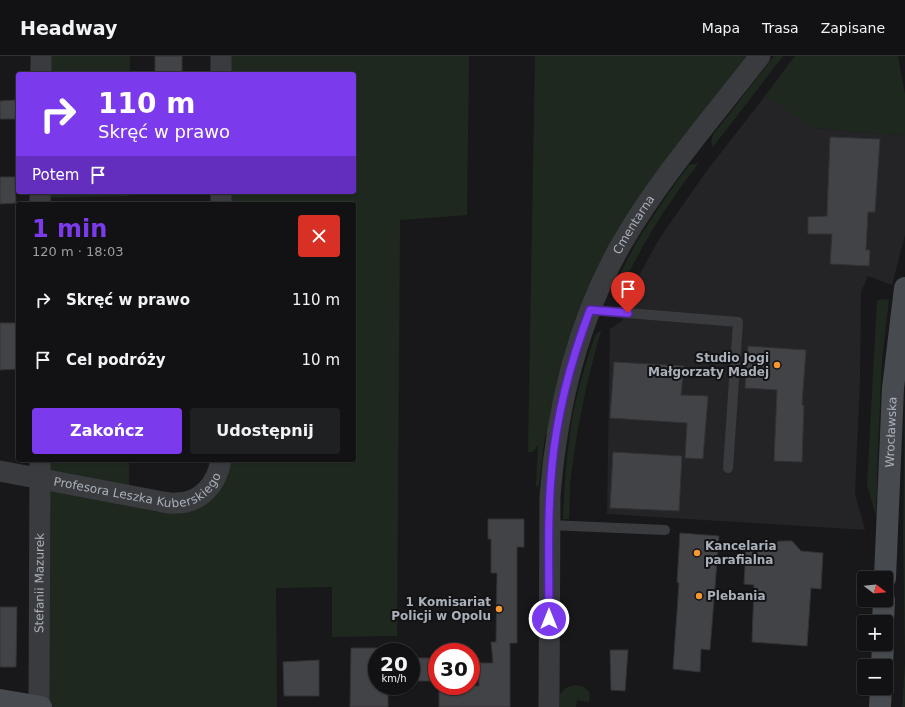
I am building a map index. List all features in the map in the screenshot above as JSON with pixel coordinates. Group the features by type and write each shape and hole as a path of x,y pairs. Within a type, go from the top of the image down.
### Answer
{"main road":[{"name":"Wrocławska","path":"885,571 893,388 905,288"},
{"path":"880,707 881,695"},
{"path":"0,700 40,707"}],"street":[{"path":"41,56 41,72"},
{"path":"221,56 221,72"},
{"name":"Cmentarna","path":"549,707 549,524 552,464 559,418 578,340 612,260 636,220 679,159 760,56"},
{"name":"Profesora Leszka Kuberskiego","path":"0,471 40,469 158,501 176,504 189,502 199,498 207,491 218,472 220,462"},
{"name":"Stefanii Mazurek","path":"40,469 40,707"}],"lane":[{"path":"590,310 738,322 728,468"},
{"path":"549,524 665,530"}],"shaded area":[{"path":"41,56 130,56 130,72 41,72"},
{"path":"221,56 469,56 467,215 400,220 397,636 332,637 332,587 276,588 277,707 41,707 40,462 129,462 129,496 189,502 219,462 356,462 356,202 221,202 221,194 356,194 356,72 221,72"},
{"path":"535,56 760,56 637,220 559,418 545,436 539,485 536,487 538,445 533,452 528,452"},
{"path":"774,56 783,56 713,147 711,141 713,135"},
{"path":"795,56 898,56 905,94 905,135 815,128 765,96"},
{"path":"765,96 815,128 905,135 905,235 892,285 868,276 861,292 860,380 855,494 865,530 607,514 610,329 623,320 625,301 659,239 706,172"},
{"path":"699,163 654,227 617,296 614,292 618,279 642,234 689,165"},
{"path":"40,194 129,194 129,196 40,198"},
{"path":"889,299 882,361 876,516 867,485 877,300"},
{"path":"601,331 579,421 570,481 569,519 563,519 567,455 574,409 594,338 597,333"},
{"path":"905,391 905,664 903,537"},
{"path":"905,664 905,707 902,707"},
{"path":"575,685 584,687 590,693 589,702 577,700 576,707 560,707 560,694 566,688"}],"building":[{"path":"155,56 182,56 182,72 155,72"},
{"path":"16,100 16,119 0,119 0,101"},
{"path":"830,137 880,139 875,212 868,212 866,250 870,250 869,266 830,264 832,234 808,234 808,217 827,216"},
{"path":"0,177 15,177 16,203 0,204"},
{"path":"0,323 16,323 16,369 0,370"},
{"path":"748,346 806,350 802,405 804,405 802,462 774,461 777,390 745,388"},
{"path":"614,362 684,366 681,395 708,396 703,459 685,458 687,423 610,418"},
{"path":"613,452 682,456 679,511 610,508"},
{"path":"488,519 524,519 524,547 517,547 517,643 510,643 510,707 439,707 439,695 480,695 480,663 493,663 491,642 496,642 497,573 491,573 491,539 488,539"},
{"name":"Plebania","path":"680,533 719,536 710,650 701,649 700,672 673,669 679,583 677,582"},
{"path":"779,541 792,541 801,551 823,553 821,589 811,588 807,646 752,642 754,585 744,584 746,548 768,549"},
{"path":"0,607 17,607 16,667 0,667"},
{"path":"351,648 368,648 368,695 388,695 388,707 350,707"},
{"path":"610,650 628,650 625,691 611,690"},
{"path":"420,658 428,658 428,681 420,681"},
{"path":"319,660 319,696 284,696 283,662"}],"place":[{"name":"Studio Jogi Małgorzaty Madej","path":"777,365"},
{"name":"Kancelaria parafialna","path":"697,553"},
{"name":"Plebania","path":"699,596"},
{"name":"1 Komisariat Policji w Opolu","path":"499,609"}],"route":[{"path":"549,619 549,524 552,464 559,418 569,372 578,340 590,310 628,313"}]}
